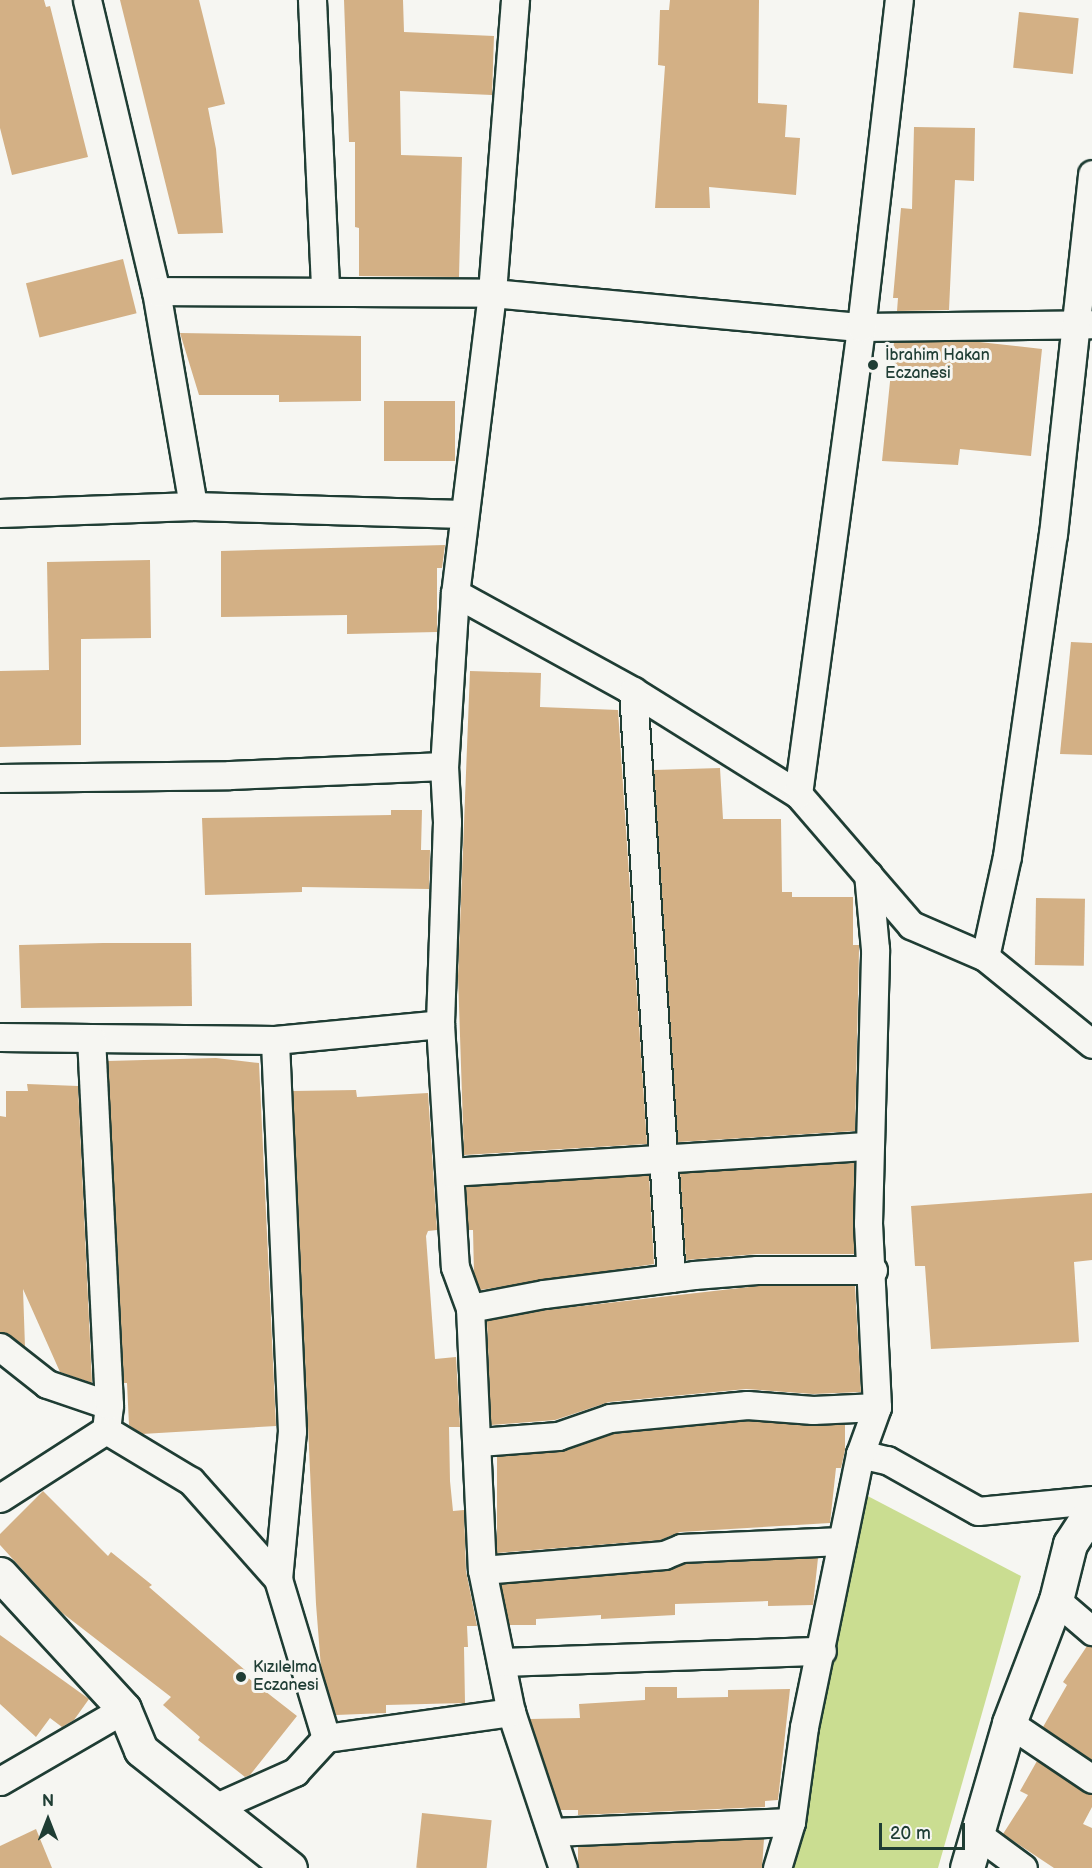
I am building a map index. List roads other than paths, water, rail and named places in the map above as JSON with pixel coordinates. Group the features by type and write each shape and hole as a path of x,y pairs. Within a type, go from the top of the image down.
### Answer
{"street":[{"path":"87,0 156,291 193,506"},
{"path":"312,0 325,290"},
{"path":"515,0 492,293 455,593 444,766 447,822 440,1024 451,1172 455,1267 470,1308 479,1442 482,1570 511,1712 563,1868"},
{"path":"798,794 861,327 899,0"},
{"path":"985,957 1007,856 1083,324 1092,174"},
{"path":"156,291 325,290 492,293 861,327 1083,324"},
{"path":"0,513 193,506 463,514"},
{"path":"455,593 633,691 798,794 911,925 985,957 1092,1044"},
{"path":"633,691 660,1158 671,1278"},
{"path":"0,778 230,775 444,766"},
{"path":"777,1868 791,1822 804,1727 822,1651 860,1454 877,1407 868,1146 875,949 868,874"},
{"path":"0,1037 275,1040 440,1024"},
{"path":"91,1038 107,1417"},
{"path":"275,1040 292,1431 278,1579 326,1738"},
{"path":"451,1172 868,1146"},
{"path":"470,1308 671,1278 758,1270 873,1270"},
{"path":"0,1347 47,1383 107,1417 191,1481 278,1579"},
{"path":"479,1442 558,1436 609,1418 736,1406 813,1410 877,1407"},
{"path":"0,1498 107,1417"},
{"path":"860,1454 887,1460 978,1511 1092,1500"},
{"path":"967,1868 1009,1723 1056,1600 1070,1544 1092,1510"},
{"path":"482,1570 664,1556 681,1548 842,1541"},
{"path":"0,1574 124,1709 141,1750 290,1868"},
{"path":"1056,1600 1092,1631"},
{"path":"501,1662 822,1651"},
{"path":"5,1772 124,1709"},
{"path":"214,1808 295,1772 326,1738 511,1712"},
{"path":"1009,1723 1092,1779"},
{"path":"552,1832 791,1822"},
{"path":"977,1834 1023,1868"}],"place":[{"name":"İbrahim Hakan Eczanesi","path":"873,365"},
{"name":"Kızılelma Eczanesi","path":"241,1677"}]}
